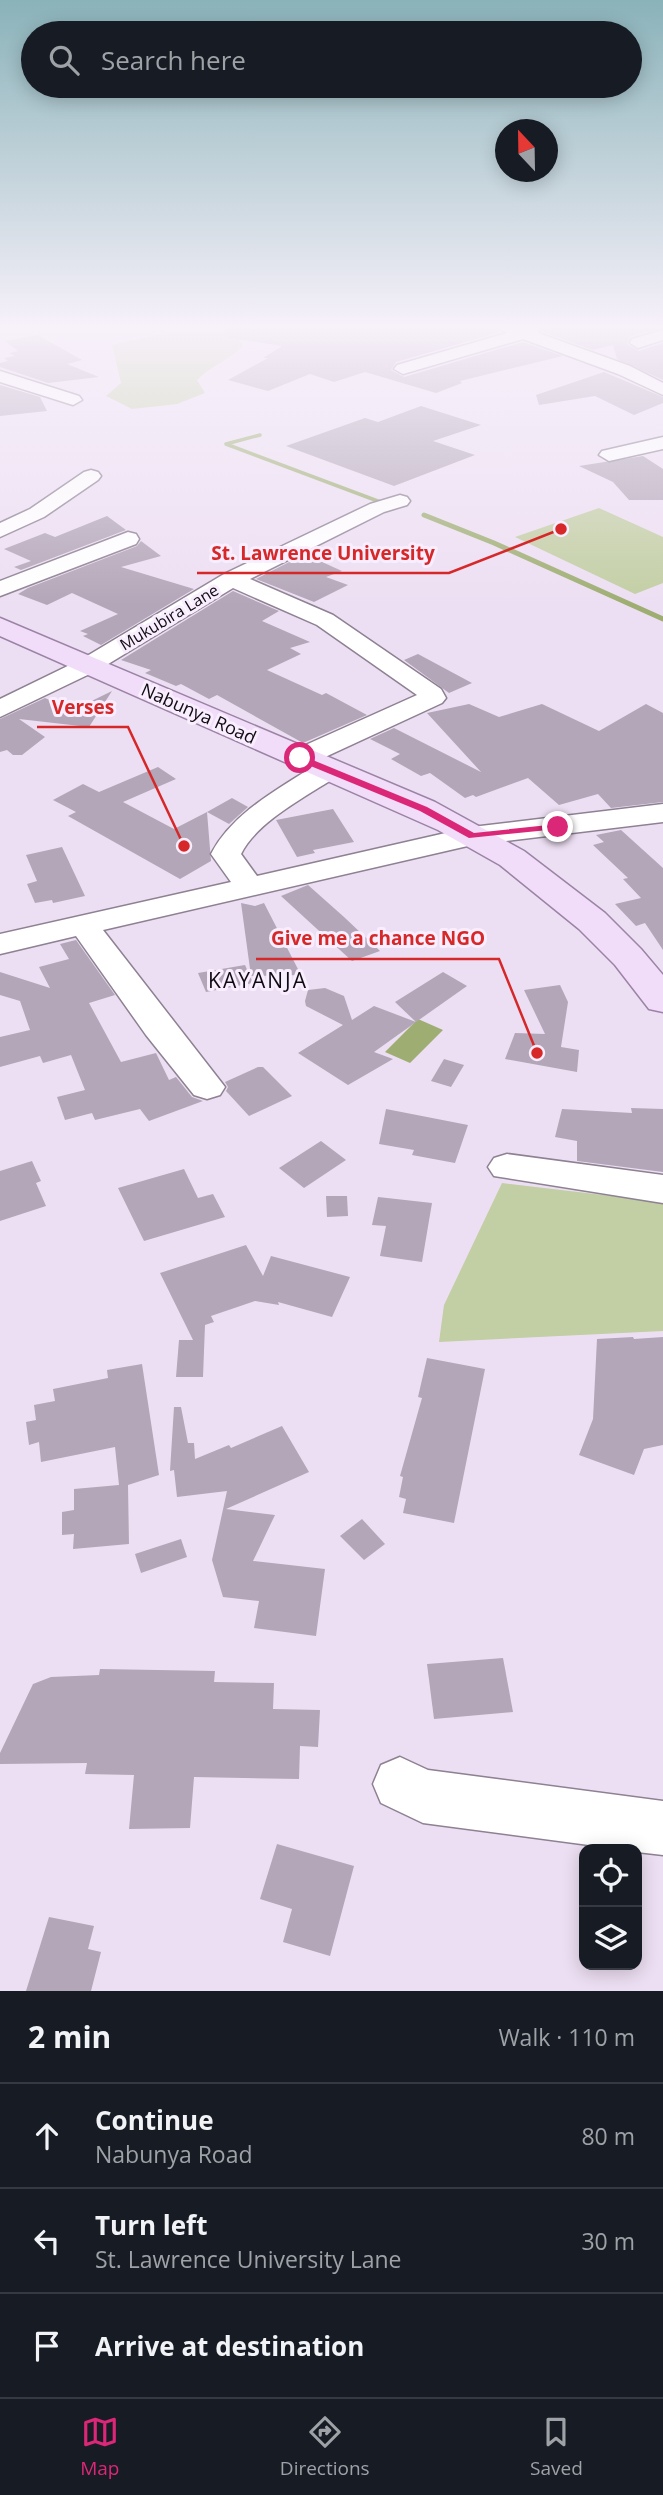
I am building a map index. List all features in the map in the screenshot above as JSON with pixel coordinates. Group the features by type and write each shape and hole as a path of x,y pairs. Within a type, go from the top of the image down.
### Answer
{"main road":[{"name":"Nabunya Road","path":"0,626 423,809 472,836 511,845 628,957 663,1000"}],"street":[{"path":"608,455 663,443"},
{"path":"0,531 37,513 90,476"},
{"name":"Mukubira Lane","path":"0,709 91,664 232,579 377,508 400,501"},
{"path":"0,589 128,539"},
{"path":"232,579 325,620 432,694 433,698 314,763 229,845 226,854 249,886"},
{"path":"511,845 663,813"},
{"path":"0,944 472,836"},
{"path":"83,924 158,1027 207,1087"},
{"path":"507,1167 663,1189"},
{"path":"400,1784 423,1796 663,1828"}],"shaded area":[{"path":"599,508 663,537 663,583 635,594 515,537"},
{"path":"418,1019 443,1030 410,1063 385,1052"},
{"path":"502,1183 663,1202 663,1331 439,1342 444,1305"}],"building":[{"path":"360,420 465,420 481,425 433,441 475,455 394,486 286,446"},
{"path":"643,456 663,469 663,500 629,500 613,482 579,466"},
{"path":"107,516 126,530 21,570 14,567 31,561 4,549 45,533 55,537"},
{"path":"141,541 161,556 121,567 194,589 101,645 83,636 88,634 80,631 118,614 72,593 47,605 18,594 137,546"},
{"path":"309,556 342,571 326,577 348,585 314,602 256,579 297,558"},
{"path":"233,591 279,611 262,621 310,642 290,648 301,654 267,670 322,695 326,693 367,715 303,743 217,695 209,699 181,684 176,686 145,673 151,670 121,660"},
{"path":"418,654 472,683 449,693 404,660"},
{"path":"112,691 89,727 19,719 45,737 22,755 13,755 7,750 0,752 0,719 45,698 65,714"},
{"path":"469,704 499,717 542,704 599,731 646,704 663,713 663,802 611,808 598,794 559,805 528,778 476,797 473,795 465,798 430,773 421,776 391,759 400,754 370,739 394,728 481,772 427,713"},
{"path":"158,767 176,779 123,802 174,829 207,812 211,861 180,879 68,816 76,812 53,800 83,784 99,792"},
{"path":"232,798 248,807 229,824 207,812"},
{"path":"333,809 354,842 313,850 315,853 297,857 276,820"},
{"path":"621,830 663,868 663,950 645,923 636,926 615,904 641,898 623,879 628,878 593,845 604,842 596,835"},
{"path":"62,847 85,896 53,903 52,900 35,903 27,884 37,881 26,855"},
{"path":"308,885 380,951 352,961 281,896"},
{"path":"241,903 255,906 264,903 301,975 251,976"},
{"path":"76,940 115,995 89,1003 121,1062 156,1053 169,1080 176,1077 192,1097 203,1101 149,1121 140,1109 95,1120 92,1113 65,1120 57,1097 85,1090 71,1055 43,1063 40,1056 0,1067 0,1037 30,1030 20,1001 0,995 0,972 50,988 39,967 69,959 60,944"},
{"path":"245,965 253,983 206,992 198,973"},
{"path":"443,972 467,986 416,1022 395,1002"},
{"path":"560,985 568,1002 561,1047 579,1050 577,1072 505,1059 515,1033 545,1034 524,990"},
{"path":"325,988 344,996 352,1020 374,1006 416,1022 374,1052 393,1059 348,1085 298,1053 343,1025 306,1006 308,990"},
{"path":"444,1059 464,1065 451,1087 431,1081"},
{"path":"263,1067 292,1096 249,1116 226,1091 228,1087 225,1082"},
{"path":"631,1108 663,1109 663,1172 577,1161 577,1141 555,1137 562,1109 632,1113"},
{"path":"386,1109 468,1125 455,1163 412,1155 414,1150 379,1144"},
{"path":"321,1141 346,1160 304,1188 279,1168"},
{"path":"32,1161 41,1181 36,1183 46,1206 0,1221 0,1171"},
{"path":"184,1169 198,1198 213,1194 225,1217 144,1241 118,1188"},
{"path":"326,1196 347,1196 348,1216 327,1217"},
{"path":"378,1197 432,1203 422,1262 380,1256 386,1226 372,1225"},
{"path":"246,1245 263,1276 271,1256 350,1277 332,1317 278,1302 279,1305 255,1301 211,1316 214,1322 205,1325 203,1377 176,1377 179,1340 193,1340 160,1273"},
{"path":"663,1337 663,1445 644,1449 634,1475 579,1455 593,1419 597,1339"},
{"path":"427,1358 485,1369 454,1523 403,1513 406,1499 399,1497 403,1477 400,1476 422,1398 418,1397"},
{"path":"142,1364 159,1475 128,1485 129,1544 73,1549 74,1534 62,1535 62,1512 74,1510 74,1489 119,1485 115,1447 41,1462 39,1442 29,1445 26,1422 36,1420 34,1405 55,1401 53,1389 108,1378 107,1370"},
{"path":"174,1407 181,1407 188,1443 194,1443 195,1459 229,1445 231,1448 282,1426 309,1472 226,1509 275,1515 253,1561 325,1569 316,1636 254,1628 259,1601 223,1597 212,1560 227,1491 177,1497 174,1470 170,1471"},
{"path":"362,1519 385,1544 364,1560 340,1536"},
{"path":"181,1539 187,1557 141,1573 135,1554"},
{"path":"503,1658 513,1712 434,1719 427,1664"},
{"path":"100,1669 215,1671 214,1682 274,1683 273,1709 320,1710 318,1747 300,1746 299,1779 194,1777 190,1828 129,1829 134,1775 85,1774 87,1763 0,1764 0,1753 33,1684 51,1677 99,1675"},
{"path":"277,1844 354,1866 330,1956 283,1942 292,1909 260,1899"},
{"path":"49,1917 94,1926 88,1949 101,1952 91,1991 26,1991"}],"waterway":[{"path":"260,435 226,444 383,503"},
{"path":"424,515 494,543 663,619"}],"place":[{"name":"St. Lawrence University","path":"561,529"},
{"name":"Verses","path":"184,846"},
{"name":"Give me a chance NGO","path":"537,1053"}],"district":[{"name":"KAYANJA","path":"258,980"}],"route":[{"path":"300,758 423,809 472,836 558,827"}]}
